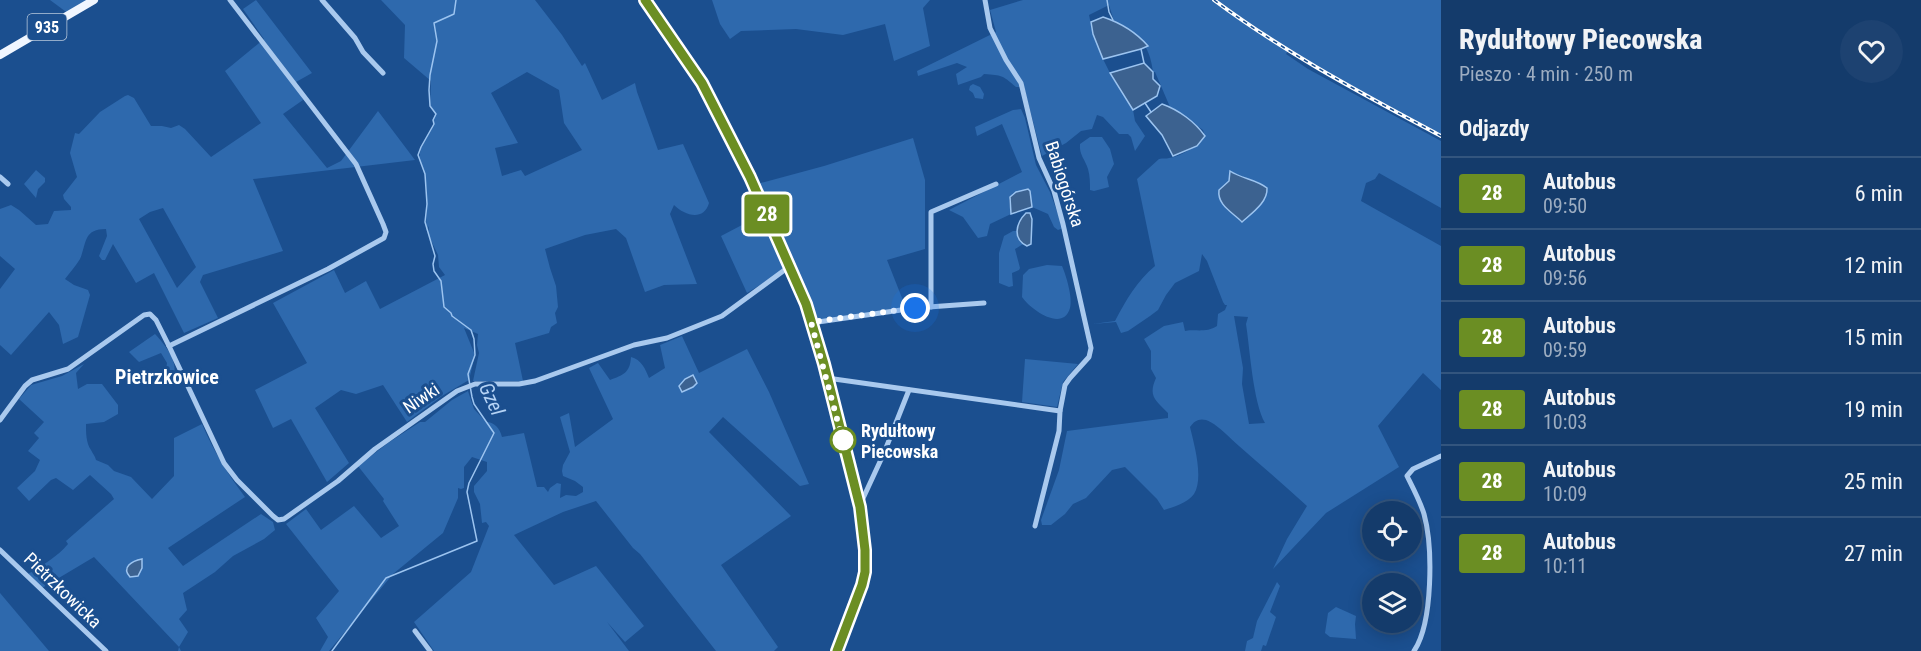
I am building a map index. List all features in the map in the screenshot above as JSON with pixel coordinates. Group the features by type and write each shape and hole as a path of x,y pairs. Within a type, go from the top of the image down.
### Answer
{"main road":[{"name":"935","path":"0,55 94,0"}],"street":[{"path":"169,346 328,268 384,238 386,232 356,164 230,0"},
{"path":"322,0 356,38 363,52 383,73"},
{"path":"645,0 710,97 750,177 806,304 860,507 865,550 865,572 862,585 837,651"},
{"name":"Babiogórska","path":"985,0 990,28 1021,83 1039,158 1054,191 1064,224 1091,348 1089,357 1065,385 1059,431 1035,526"},
{"path":"0,177 8,184"},
{"path":"930,307 931,212 996,184"},
{"name":"Niwki","path":"0,420 2,412 32,380 68,369 144,315 150,314 156,320 169,346 224,463 244,488 273,516 278,520 284,519 338,481 383,443 457,391 475,384 519,384 535,381 634,345 667,338 695,328 722,316 790,266"},
{"path":"811,322 930,307 984,303"},
{"path":"827,378 1060,411"},
{"path":"860,507 909,390"},
{"path":"1414,651 1424,630 1427,615 1429,556 1424,515 1407,476 1413,469 1441,456"},
{"name":"Pietrzkowicka","path":"0,550 106,651"},
{"path":"416,631 430,651"}],"shaded area":[{"path":"50,0 94,0 69,14"},
{"path":"256,0 312,73 296,82 303,100 283,114 327,168 341,161 378,111 415,160 253,179 283,251 203,275 200,282 218,318 184,333 154,273 136,283 113,244 105,260 102,260 99,256 107,236 106,229 93,231 87,238 80,259 65,279 88,290 90,295 78,337 63,344 59,325 49,312 11,355 0,345 0,289 15,269 0,256 0,209 11,205 36,225 48,224 54,211 71,210 63,195 77,177 70,153 75,133 79,134 100,112 128,95 134,98 151,126 171,128 179,125 211,157 261,123 225,71 264,39 243,9","holes":["163,208 196,267 177,288 139,219"]},
{"path":"381,0 535,0 582,66 585,63 602,100 635,83 658,150 683,144 709,203 707,209 699,214 683,212 674,205 670,214 697,284 664,285 645,292 626,238 616,229 585,235 545,249 556,286 557,323 551,327 549,333 515,343 523,381 473,381 479,353 478,334 464,328 475,355 469,380 442,396 407,422 383,385 356,394 341,390 315,408 349,463 327,482 291,419 273,428 255,390 307,363 273,303 334,270 345,293 366,281 380,309 445,275 439,267 438,255 428,234 429,226 426,231 426,184 419,159 421,147 434,124 435,114 430,106 431,81 404,58 405,25","holes":["527,72 559,90 564,123 582,150 525,176 521,170 502,176 495,148 518,143 491,93"]},
{"path":"712,0 930,0 923,8 930,46 894,61 885,24 843,35 796,29 741,31 730,39 720,24"},
{"path":"1023,0 1441,0 1441,137 1288,51 1286,54 1308,69 1441,141 1441,208 1379,173 1375,179 1366,183 1361,201 1441,246 1441,390 1423,373 1378,426 1399,467 1326,513 1273,569 1287,539 1307,506 1219,428 1203,419 1197,420 1190,427 1198,479 1194,494 1188,500 1164,510 1157,499 1125,467 1112,470 1086,498 1073,504 1051,525 1042,525 1041,520 1059,470 1067,431 1168,418 1168,413 1156,401 1153,394 1156,378 1151,369 1151,351 1144,339 1164,326 1183,322 1185,331 1213,328 1217,326 1218,314 1225,310 1227,305 1223,302 1202,254 1199,271 1175,283 1158,310 1128,331 1121,333 1116,322 1093,324 1115,321 1132,291 1155,266 1137,179 1159,159 1184,153 1205,136 1203,130 1170,107 1153,72 1146,47 1130,30 1114,21 1109,5 1089,15 1093,34 1110,73 1133,110 1135,121 1145,136 1135,151 1128,134 1119,134 1103,117 1097,115 1092,129 1081,131 1066,143 1042,156 1024,87 1016,87 1002,76 984,74 958,85 956,74 967,67 957,63 918,76 917,71 996,32 990,10","holes":["1230,171 1267,188 1250,215 1242,222 1226,209 1219,190 1229,181","1234,316 1248,317 1246,324 1252,375 1265,423 1249,424"]},
{"path":"1103,17 1127,28 1148,46 1103,59 1091,22"},
{"path":"1144,63 1153,72 1153,79 1160,86 1157,96 1133,110 1110,73"},
{"path":"973,84 980,87 984,94 983,99 975,98 969,90"},
{"path":"1162,104 1180,113 1201,131 1205,136 1197,146 1173,156 1162,135 1146,116"},
{"path":"1021,109 1036,165 1050,192 1063,228 1058,230 1054,227 1048,214 1032,207 1028,189 1013,193 1009,200 1011,214 990,224 987,236 978,238 963,217 949,210 1022,172 1002,124 977,136 975,127 1013,110"},
{"path":"1090,137 1102,137 1110,149 1114,164 1107,177 1109,187 1094,191 1090,190 1089,172 1080,148 1080,144"},
{"path":"913,138 925,180 925,249 887,260 906,308 811,323 786,269 747,293 721,236 761,215 757,184"},
{"path":"36,170 45,178 45,182 38,189 36,198 24,184"},
{"path":"1230,171 1267,188 1262,203 1242,222 1220,200 1219,190 1229,181"},
{"path":"1028,189 1032,207 1011,214 1010,197 1016,192"},
{"path":"1026,213 1030,213 1032,219 1031,244 1027,246 1017,235 1020,221"},
{"path":"1017,231 1023,244 1015,249 1020,268 1012,273 1013,286 1009,287 999,283 999,253 1004,236"},
{"path":"1047,265 1062,266 1069,287 1070,308 1061,319 1046,316 1022,297 1023,275 1029,269"},
{"path":"155,334 172,359 174,376 166,371 167,363 161,353 139,362 129,352"},
{"path":"682,336 699,373 747,349 769,392 809,484 800,486 723,417 709,432 791,516 721,565 778,647 774,651 716,651 596,501 563,512 514,535 554,585 596,566 644,626 625,642 607,622 629,651 434,651 414,622 471,572 489,526 486,522 482,523 480,504 474,492 474,486 487,471 487,462 472,457 464,467 464,488 458,488 458,498 443,533 393,574 329,651 320,651 328,637 316,618 339,591 286,524 306,509 321,530 354,506 381,538 399,526 383,501 384,499 358,466 388,443 420,422 425,422 452,400 468,391 474,409 486,422 497,426 502,437 524,433 537,487 544,487 548,492 557,483 561,484 560,498 566,495 576,496 583,492 583,487 563,476 563,465 570,452 560,417 569,413 575,447 613,419 589,368 598,363 610,380 625,373 631,357 640,362 649,378 665,368 660,345"},
{"path":"1025,359 1078,364 1063,382 1057,407 1022,402"},
{"path":"84,364 76,373 78,389 87,384 102,384 118,405 118,414 104,422 86,424 87,441 96,460 108,465 114,471 131,477 152,499 174,476 174,438 202,424 221,462 245,497 168,548 183,566 261,514 273,522 275,530 264,539 233,556 215,572 183,593 187,610 179,619 188,632 179,647 94,557 42,588 28,574 59,553 68,544 66,541 114,499 90,475 73,490 56,478 51,480 29,501 17,488 35,471 40,460 28,451 39,438 34,433 44,422 19,399 31,385 62,376"},
{"path":"693,375 697,383 682,392 679,386"},
{"path":"142,559 142,568 138,576 130,577 127,567"},
{"path":"1277,582 1280,586 1270,612 1276,617 1266,646 1263,645 1261,651 1245,651 1247,641 1253,638 1257,621"},
{"path":"0,593 49,651 0,651"},
{"path":"1336,607 1356,616 1356,639 1330,637 1325,633 1328,613"}],"waterway":[{"name":"Gzel","path":"332,651 386,578 477,541 467,492 469,483 494,433 474,404 472,397 468,374 475,355 471,330 444,307 441,281 434,271 435,256 425,222 427,204 425,174 418,155 434,124 436,114 430,106 429,90 437,41 434,23 454,14 456,0"},
{"path":"1107,0 1113,20"},
{"path":"1141,49 1144,63"},
{"path":"1145,103 1151,112"}],"railway":[{"path":"1214,0 1296,55 1441,136"}],"bus line":[{"name":"28","path":"645,0 702,83 750,177 806,304 824,364 860,507 865,550 865,572 862,585 837,651"}],"place":[{"name":"Rydułtowy Piecowska","path":"843,440"}],"district":[{"name":"Pietrzkowice","path":"167,377"}],"route":[{"path":"843,440 844,445 811,322 915,308"}]}
